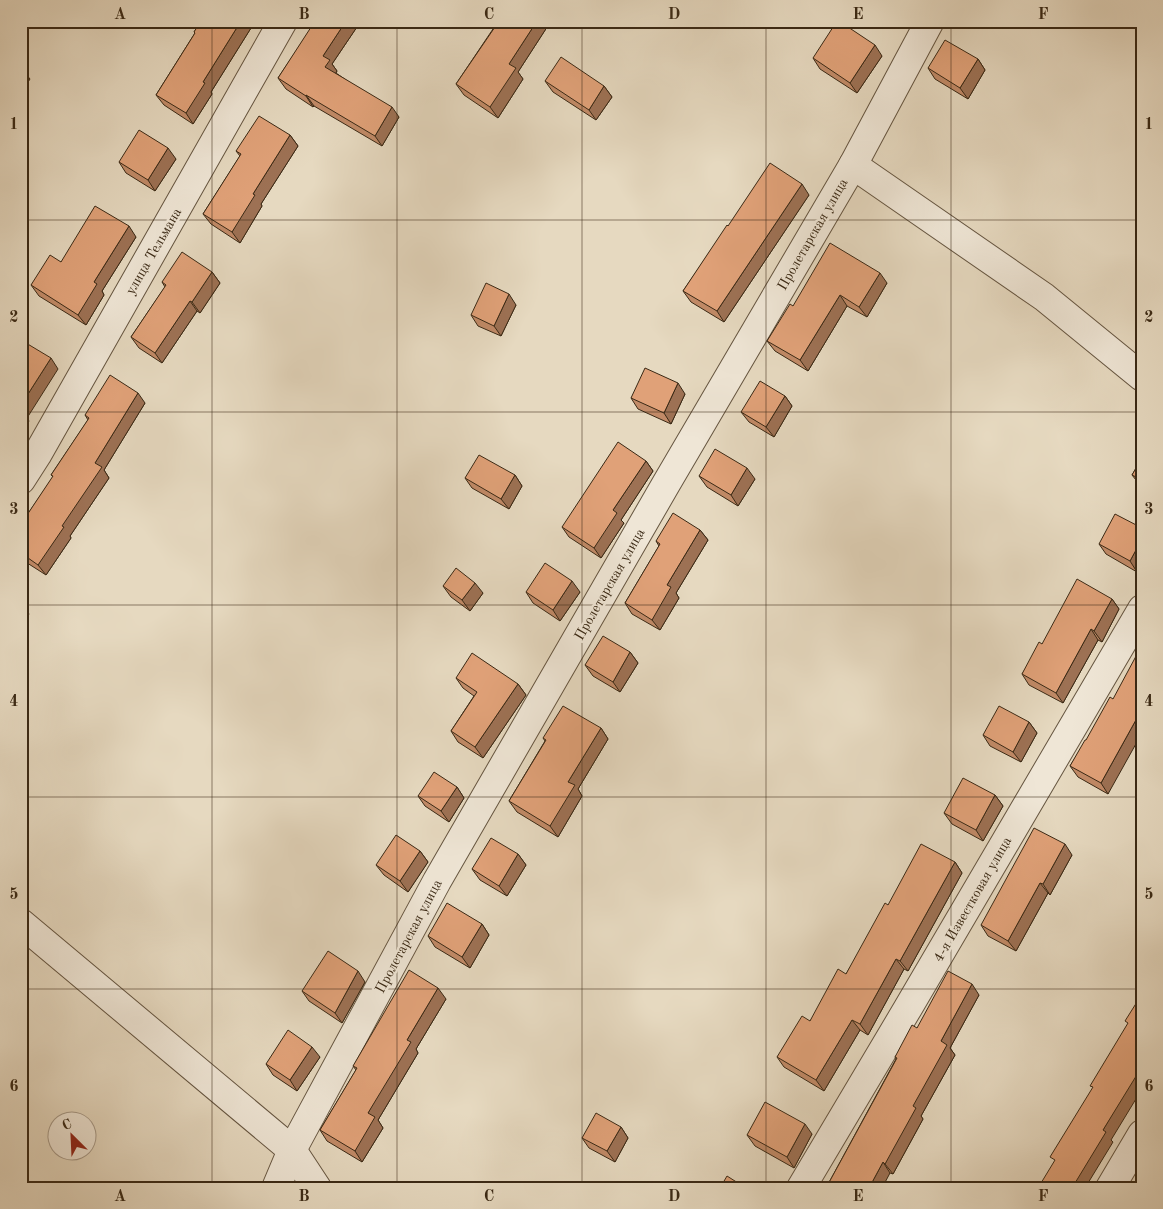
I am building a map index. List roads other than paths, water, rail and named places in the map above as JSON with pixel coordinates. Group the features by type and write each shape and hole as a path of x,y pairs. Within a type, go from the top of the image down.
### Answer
{"street":[{"name":"улица Тельмана","path":"21,480 42,447 283,21"},
{"name":"Пролетарская улица","path":"276,1188 292,1150 437,880 853,165 930,21"},
{"path":"853,165 1044,297 1142,377"},
{"name":"4-я Известковая улица","path":"801,1188 1142,609"},
{"path":"21,923 292,1150 317,1188"},
{"path":"1110,1188 1142,1134"}]}
